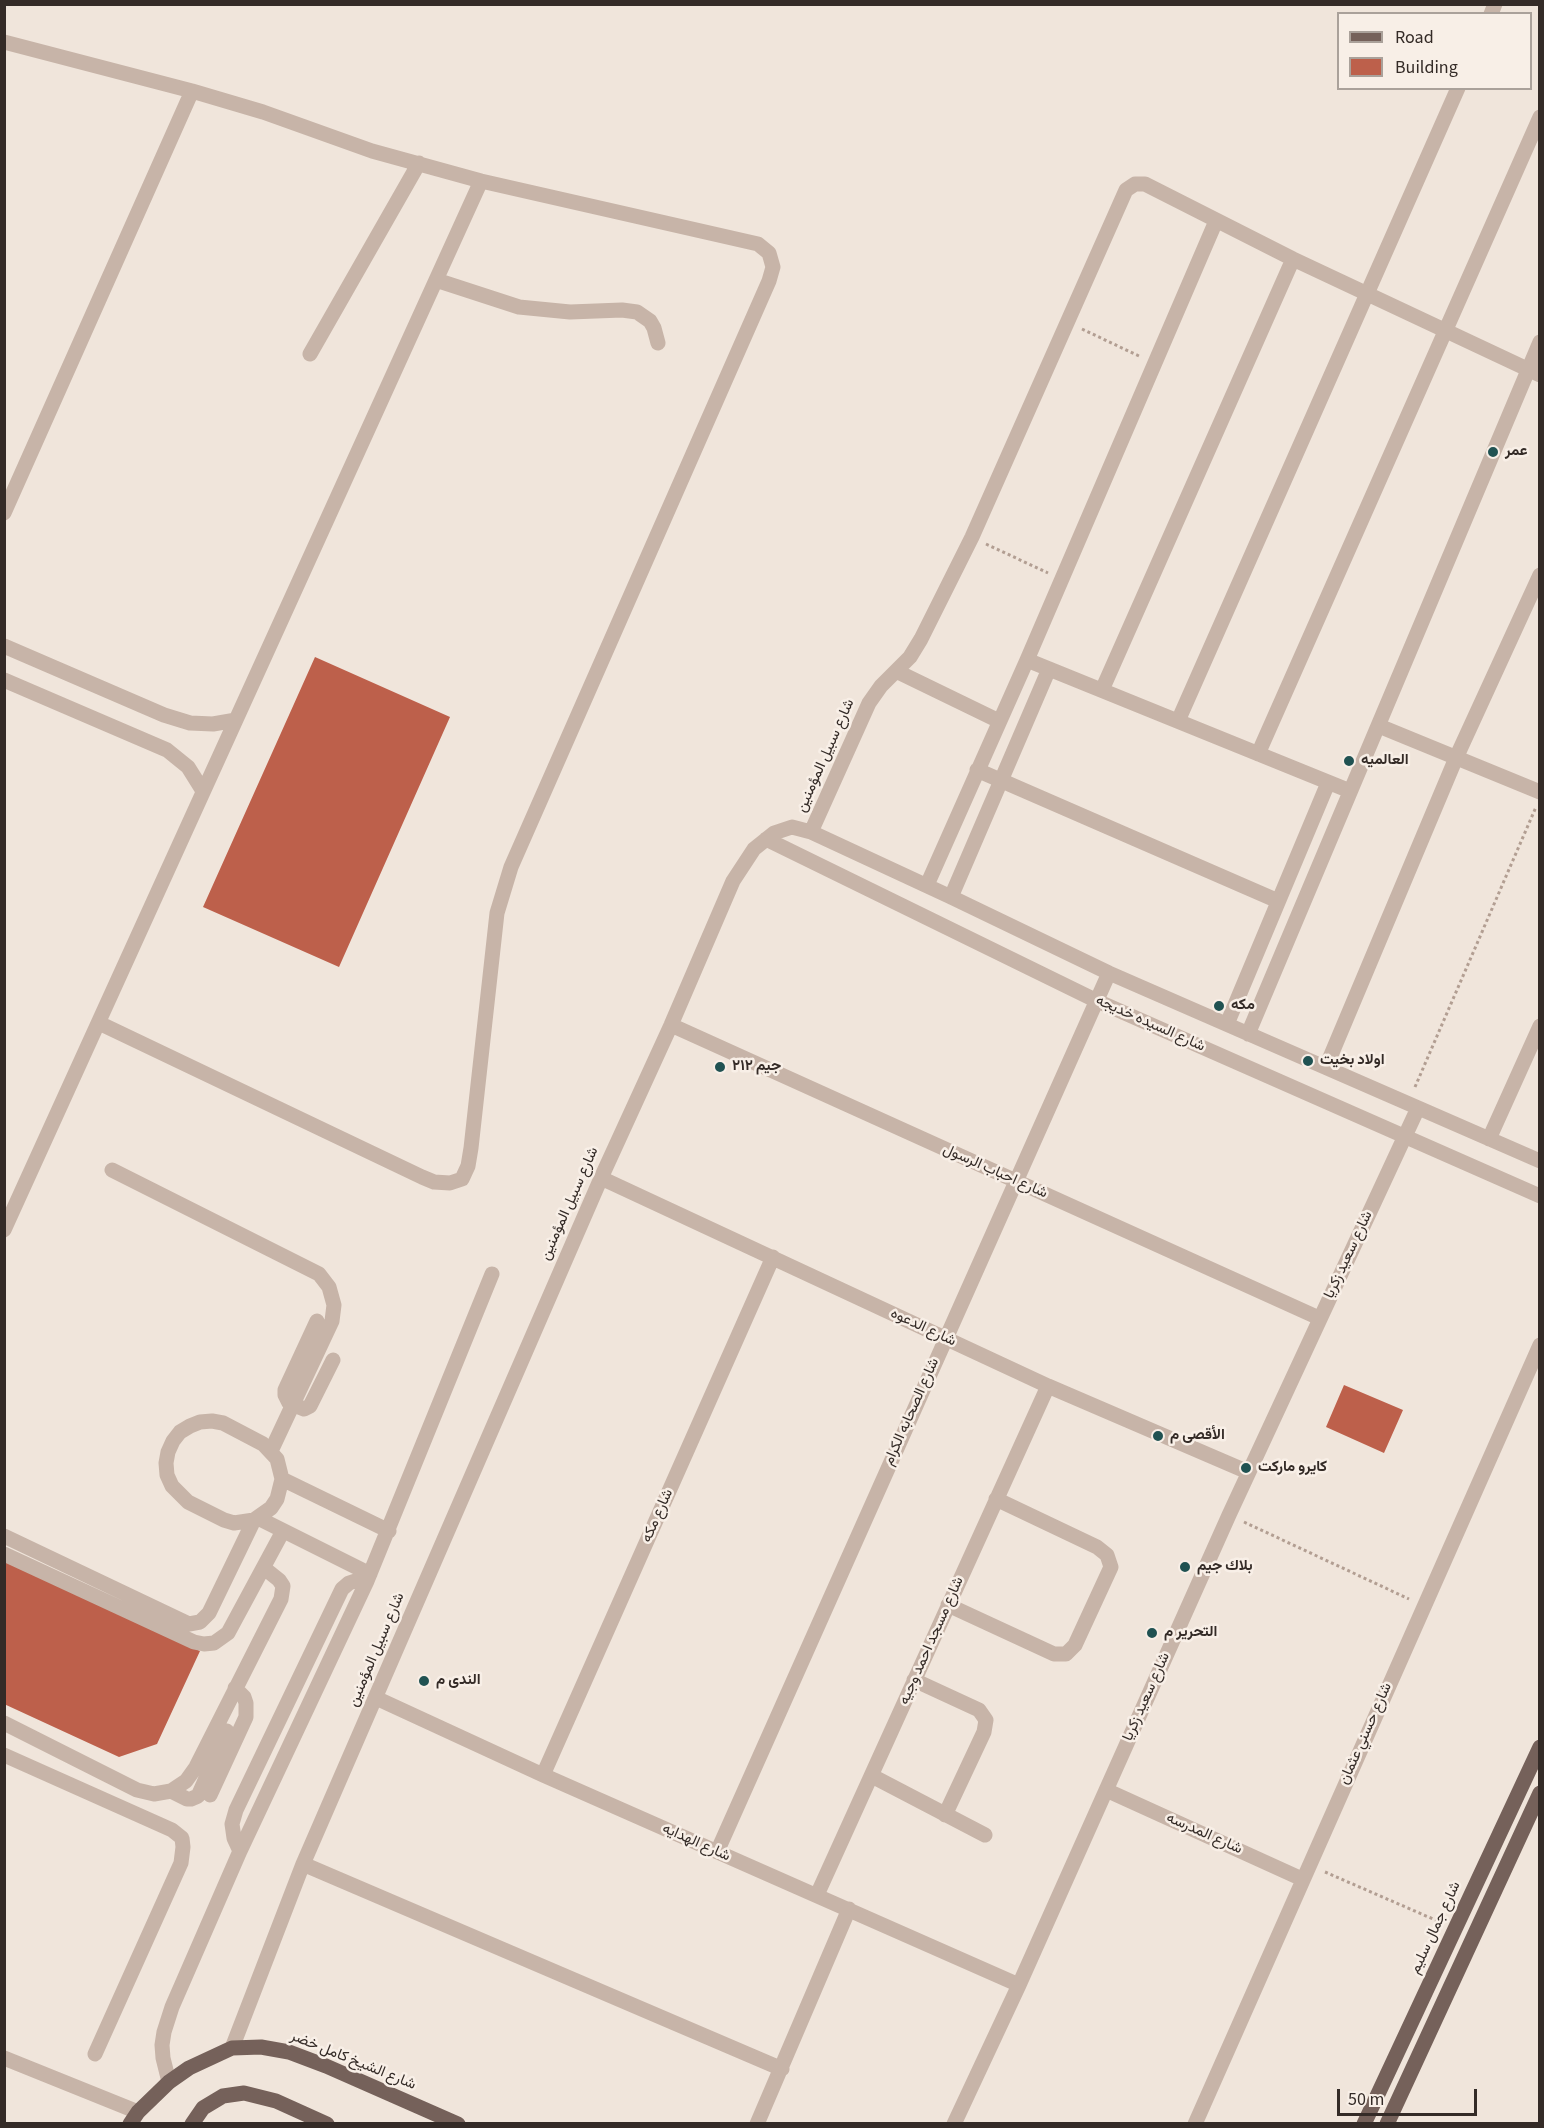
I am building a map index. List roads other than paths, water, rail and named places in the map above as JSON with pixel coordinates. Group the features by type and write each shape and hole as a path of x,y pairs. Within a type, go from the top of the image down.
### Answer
{"main road":[{"name":"شارع جمال سليم","path":"1364,2124 1539,1747"},
{"path":"1388,2124 1539,1793"},
{"path":"134,2118 169,2082 189,2068 232,2048"},
{"name":"شارع الشيخ كامل خضر","path":"232,2048 261,2048 289,2052 458,2124"},
{"path":"192,2124 203,2108 223,2096 244,2093 276,2101 327,2124"}],"street":[{"path":"4,42 192,91 263,112 372,151 481,181 758,244 769,253 773,267 760,303 509,875 497,913 468,1166 462,1179 450,1183 434,1182 99,1023"},
{"path":"1178,721 1457,90"},
{"path":"4,513 192,91"},
{"path":"1258,754 1539,117"},
{"path":"310,354 419,163"},
{"path":"4,1230 481,181"},
{"name":"شارع سبيل المؤمنين","path":"232,2048 303,1864 601,1178 671,1025 733,881 754,849 783,828 792,827 811,832 869,703 881,686 910,657 921,639 972,537 1126,190 1135,184 1145,184 1293,260 1534,372"},
{"path":"927,885 1027,660 1216,221"},
{"path":"1102,690 1293,260"},
{"path":"436,280 519,307 562,312 630,310 638,312 650,321 658,343"},
{"path":"1248,1034 1350,791 1534,372 1539,342"},
{"path":"1326,1067 1456,758 1539,575"},
{"path":"4,646 164,716 190,723 213,724 236,720"},
{"path":"1027,660 1350,791"},
{"path":"951,897 1049,669"},
{"path":"896,671 999,721"},
{"path":"4,680 167,750 188,767 202,791"},
{"path":"1379,726 1539,792"},
{"path":"977,770 1278,901"},
{"path":"1227,1024 1328,783"},
{"name":"شارع السيده خديجه","path":"811,832 1109,973 1539,1161"},
{"name":"شارع السيده خديجه","path":"766,839 1095,1000 1539,1196"},
{"name":"شارع الصحابه الكرام","path":"717,1852 1109,973"},
{"name":"شارع احباب الرسول","path":"671,1025 1319,1318"},
{"path":"1489,1139 1539,1026"},
{"name":"شارع سعيد زكريا","path":"954,2124 1248,1472 1404,1136 1413,1106"},
{"path":"112,1170 319,1274 329,1287 334,1305 332,1321 271,1451"},
{"name":"شارع الدعوه","path":"601,1178 1048,1386 1248,1472"},
{"name":"شارع مكه","path":"543,1775 773,1257"},
{"path":"169,2082 162,2045 167,2019 240,1851 389,1531 492,1274"},
{"path":"317,1321 285,1390 286,1399 292,1405 304,1409 310,1406 333,1360"},
{"name":"شارع حسني عثمان","path":"1195,2124 1539,1345"},
{"name":"شارع مسجد احمد وجيه","path":"817,1895 1048,1386"},
{"path":"4,1536 189,1624 201,1622 209,1613 256,1519 271,1508 277,1499 282,1479 277,1459 263,1444 223,1423 212,1421 200,1422 180,1432 168,1452 167,1475 179,1495 224,1520 234,1522 256,1519 368,1578"},
{"path":"282,1479 389,1531"},
{"path":"948,1605 1054,1654 1066,1654 1075,1645 1111,1567 1107,1555 1097,1547 996,1499"},
{"path":"4,1554 194,1642 204,1644 214,1643 228,1633 283,1532"},
{"path":"4,1723 137,1790 154,1794 171,1791 186,1781 195,1767 283,1594 283,1586 279,1580 264,1568"},
{"path":"240,1851 234,1838 232,1824 236,1810 342,1589 350,1583 368,1578"},
{"path":"915,1680 979,1710 986,1720 984,1732 945,1815"},
{"path":"210,1795 246,1717 246,1703 235,1688"},
{"name":"شارع الهدايه","path":"376,1698 543,1775 1018,1985"},
{"path":"171,1791 187,1799 198,1796 227,1731"},
{"path":"4,1755 172,1830 182,1838 181,1863 95,2054"},
{"path":"872,1776 985,1835"},
{"name":"شارع المدرسه","path":"1106,1790 1305,1872"},
{"path":"303,1864 782,2069"},
{"path":"757,2124 849,1909"},
{"path":"4,2058 134,2118"}],"place":[{"name":"عمر","path":"1493,452"},
{"name":"العالميه","path":"1349,761"},
{"name":"مكه","path":"1219,1006"},
{"name":"اولاد بخيت","path":"1308,1061"},
{"name":"جيم ٢١٢","path":"720,1067"},
{"name":"الأقصى م","path":"1158,1436"},
{"name":"كايرو ماركت","path":"1246,1468"},
{"name":"بلاك جيم","path":"1185,1567"},
{"name":"التحرير م","path":"1152,1633"},
{"name":"الندى م","path":"424,1681"}]}
